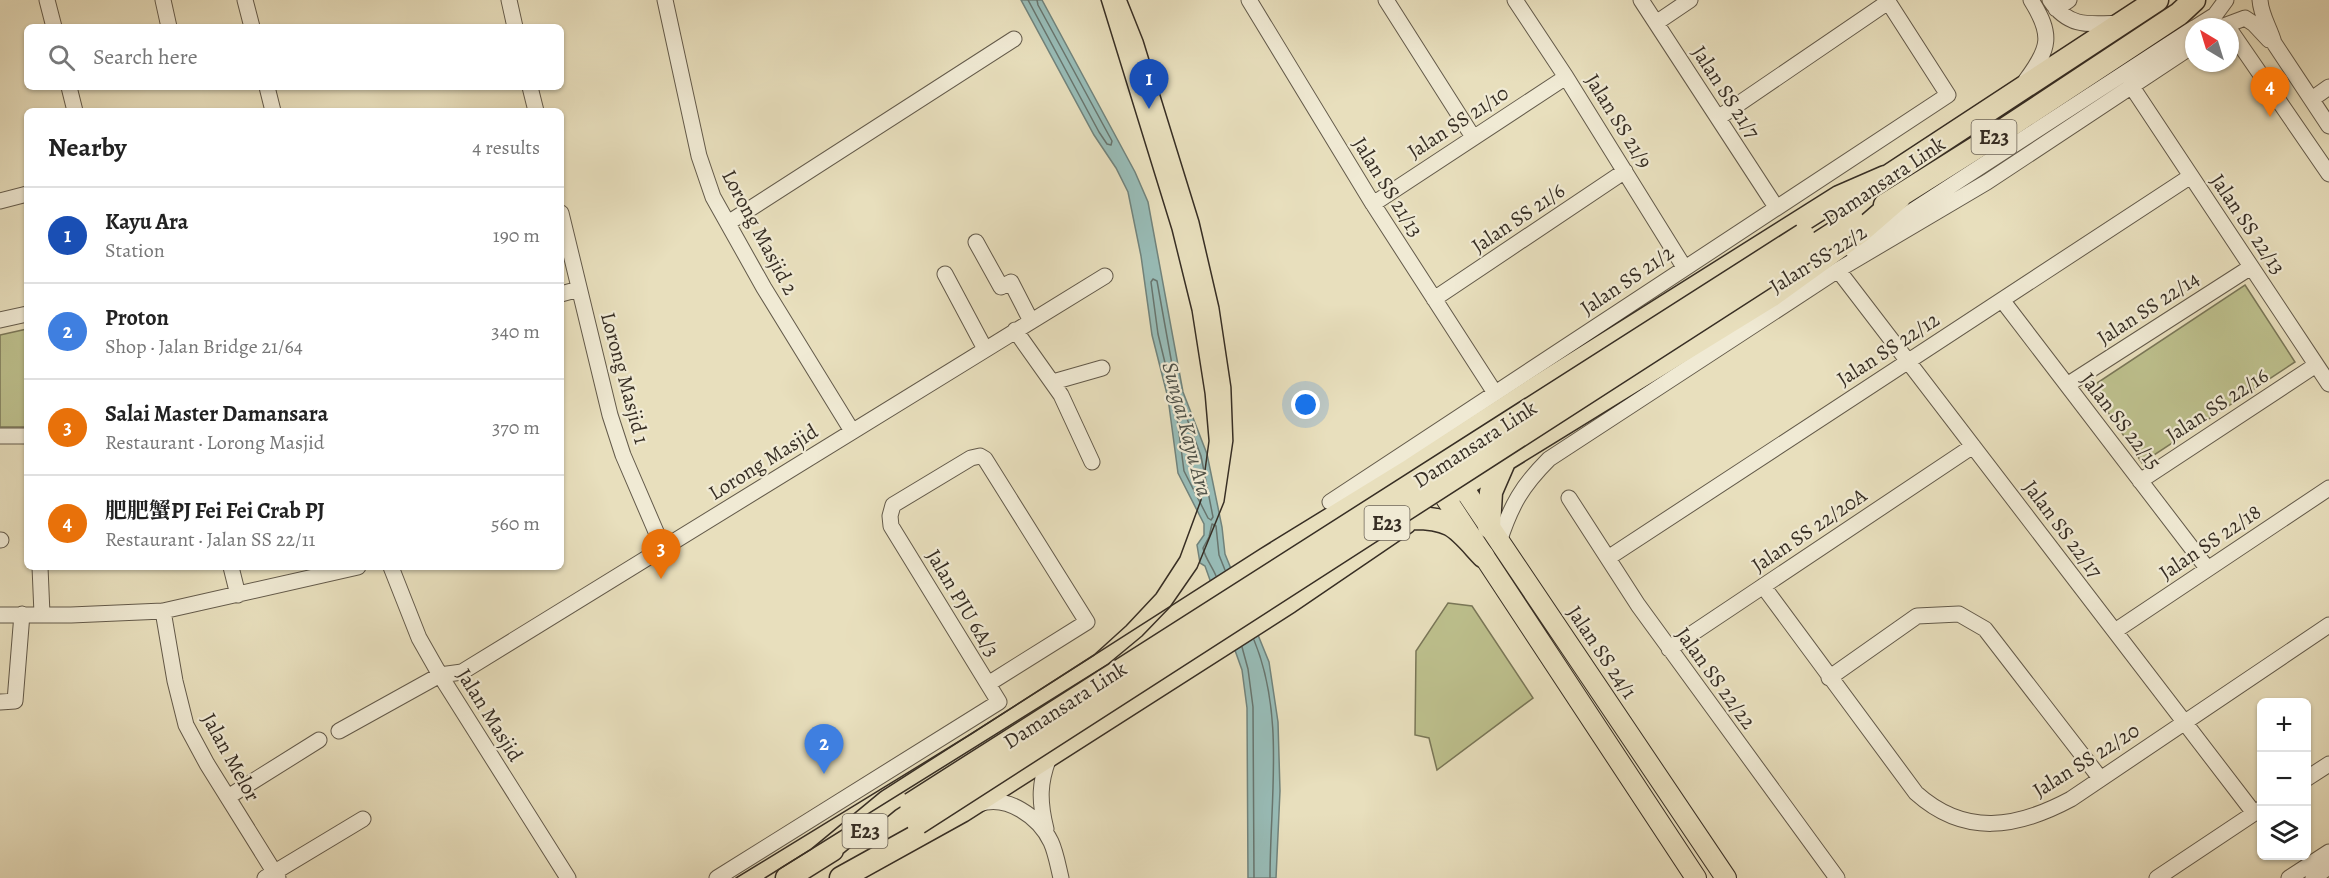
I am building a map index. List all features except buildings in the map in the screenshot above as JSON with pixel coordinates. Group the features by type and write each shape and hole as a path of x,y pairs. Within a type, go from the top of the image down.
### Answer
{"highway":[{"name":"Damansara Link","path":"787,878 819,858 915,813 1850,214 1885,177 2157,0"},
{"name":"Damansara Link","path":"1850,214 1899,198 2191,17 2219,2"},
{"path":"819,858 888,801 1266,558 1370,496 1839,197 1885,177"},
{"path":"840,878 962,811 1289,602 1352,560 1383,536 1771,296 1861,231 1899,198"},
{"path":"1533,390 1519,408 1521,423 1532,431 1558,428"},
{"path":"1413,518 1445,521 1490,541 1491,492 1504,462"},
{"path":"1370,496 1378,495 1392,505 1393,521 1383,536"},
{"name":"Damansara Link","path":"840,878 915,813"}],"main road":[{"name":"Jalan SS 24/1","path":"1430,457 1719,875"},
{"name":"Jalan SS 24/1","path":"1454,491 1490,541 1696,878"}],"street":[{"path":"47,0 53,24"},
{"path":"163,0 169,24"},
{"path":"245,0 251,24"},
{"path":"509,0 514,24"},
{"name":"Lorong Masjid 2","path":"665,0 699,156 713,197 764,288 852,432"},
{"name":"Jalan SS 21/13","path":"1249,0 1373,204 1495,393"},
{"path":"1386,0 1473,137"},
{"name":"Jalan SS 21/9","path":"1515,0 1566,77 1684,267"},
{"name":"Jalan SS 21/7","path":"1641,0 1776,207"},
{"path":"1656,23 1690,0"},
{"path":"2018,90 2039,63 2046,38 2042,18 2031,0"},
{"path":"2069,0 2053,4 2064,17 2084,24 2121,23"},
{"path":"2260,0 2261,13 2274,43 2329,126"},
{"path":"1718,118 1888,1"},
{"name":"Jalan SS 21/2","path":"1330,502 1948,94 1888,1"},
{"path":"1771,296 1828,266 2191,17"},
{"path":"2239,21 2245,18 2274,43"},
{"path":"728,223 1014,39"},
{"path":"2239,46 2329,174"},
{"name":"Jalan SS 22/2","path":"1490,541 1527,481 1549,459 1838,270 1988,182 2185,51"},
{"name":"Jalan SS 21/10","path":"1373,204 1566,77"},
{"name":"Jalan SS 22/13","path":"2132,87 2329,384"},
{"path":"2312,99 2329,87"},
{"path":"70,90 74,108"},
{"path":"268,90 272,108"},
{"path":"531,90 535,108"},
{"name":"Jalan SS 21/6","path":"1434,299 1625,171"},
{"name":"Jalan SS 22/12","path":"1608,558 2191,176"},
{"path":"0,201 24,195"},
{"name":"Lorong Masjid 1","path":"564,226 610,416 623,455 663,548"},
{"path":"976,242 1001,287 1011,282 1031,321"},
{"name":"Jalan SS 22/14","path":"2067,385 2251,267"},
{"name":"Jalan SS 22/17","path":"1838,270 2184,722 2257,809"},
{"path":"945,274 985,349"},
{"name":"Lorong Masjid","path":"339,731 440,675 462,672 1105,276"},
{"path":"564,293 579,289"},
{"name":"Jalan SS 22/15","path":"2002,300 2207,568"},
{"path":"0,320 24,315"},
{"path":"1015,330 1061,395 1092,462"},
{"name":"Jalan SS 22/16","path":"2140,481 2316,365"},
{"path":"1053,382 1102,368"},
{"path":"0,436 24,436"},
{"name":"Jalan SS 22/20A","path":"1669,648 1973,446"},
{"name":"Jalan PJU 6A/3","path":"717,878 999,702 891,526 890,516 893,505 971,458 980,456 985,459 1087,622 988,684"},
{"name":"Jalan SS 22/18","path":"2115,631 2329,488"},
{"name":"Jalan SS 22/22","path":"1569,498 1669,648 1837,878"},
{"path":"40,570 42,614"},
{"path":"232,570 238,595"},
{"path":"0,615 163,612 345,570"},
{"name":"Jalan Masjid","path":"392,570 419,638 440,675 568,878"},
{"name":"Jalan SS 22/20","path":"1763,586 1916,793 1926,802 1949,814 1991,824 2026,819 2071,799 2329,625"},
{"name":"Jalan Melor","path":"163,612 174,681 186,725 273,876"},
{"path":"0,702 15,701 22,614"},
{"path":"1829,678 1917,616 1959,614 1985,629 2100,778"},
{"path":"228,797 319,740"},
{"path":"1047,835 1040,806 1045,768 1050,755"},
{"path":"2311,776 2329,764"},
{"path":"962,811 982,803 1003,803 1031,816 1052,844 1061,878"},
{"path":"2157,878 2257,811"},
{"path":"273,876 363,819"},
{"path":"2289,878 2329,852"},
{"path":"2313,878 2329,867"}],"green space":[{"path":"2245,285 2295,362 2142,463 2091,387"},
{"path":"24,330 24,427 0,427 0,335"},
{"path":"1448,603 1472,606 1533,698 1437,770 1429,738 1415,735 1416,651"}],"water":[{"name":"Sungai Kayu Ara","path":"1021,0 1042,0 1135,172 1148,202 1183,392 1207,454 1222,527 1225,554 1269,662 1278,722 1280,791 1276,878 1248,878 1247,708 1242,670 1205,566 1200,563 1197,545 1204,535 1204,524 1178,473 1168,398 1152,335 1141,256 1128,192 1116,168 1094,135"}],"tram line":[{"path":"736,878 971,734 1094,655 1156,594 1180,557 1201,500 1209,441 1205,394 1192,311 1172,230 1101,0"},
{"path":"765,878 1107,665 1142,636 1170,607 1197,568 1224,502 1233,441 1231,387 1219,307 1199,221 1143,40 1127,0"}],"place":[{"name":"Kayu Ara","path":"1149,109"},
{"name":"肥肥蟹PJ Fei Fei Crab PJ","path":"2270,117"},
{"name":"Salai Master Damansara","path":"661,579"},
{"name":"Proton","path":"824,774"}]}
